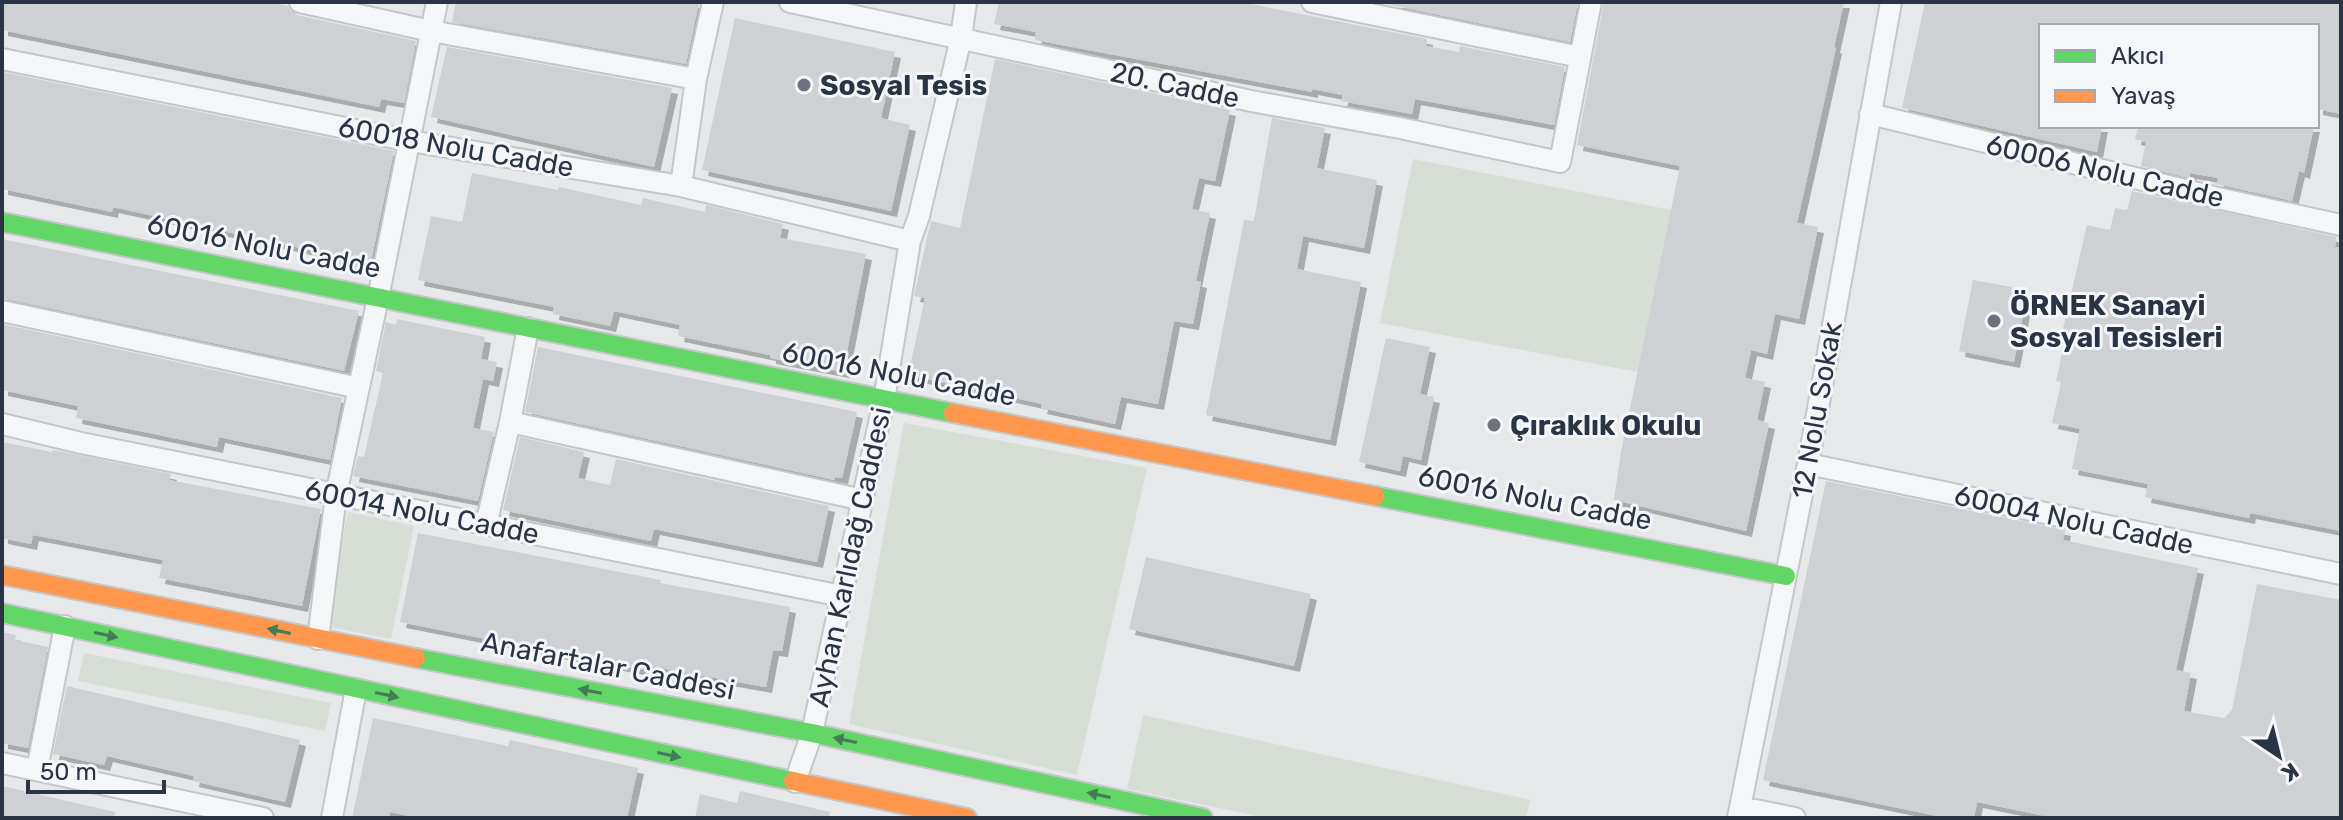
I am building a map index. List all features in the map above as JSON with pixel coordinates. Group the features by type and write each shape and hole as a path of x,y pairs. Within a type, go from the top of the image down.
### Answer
{"main road":[{"name":"60016 Nolu Cadde","path":"2,222 884,400 1786,576"},
{"name":"Anafartalar Caddesi","path":"2,575 812,733 1203,818"},
{"path":"2,613 967,818"}],"street":[{"path":"300,2 431,31 696,79"},
{"path":"318,639 336,495 437,2"},
{"path":"681,186 696,79 713,2"},
{"name":"20. Cadde","path":"790,2 1251,101 1560,162 1580,57"},
{"name":"Ayhan Karlıdağ Caddesi","path":"795,782 812,733 884,400 910,241 919,216 961,38 966,2"},
{"path":"1312,2 1580,57 1591,2"},
{"name":"12 Nolu Sokak","path":"1739,812 1808,464 1891,2"},
{"name":"60018 Nolu Cadde","path":"2,59 410,141 681,186 910,241"},
{"name":"60006 Nolu Cadde","path":"1870,114 2341,225"},
{"path":"2,311 359,388"},
{"path":"486,525 528,328"},
{"path":"510,422 863,500"},
{"name":"60014 Nolu Cadde","path":"2,424 81,443 842,596"},
{"name":"60004 Nolu Cadde","path":"1808,464 2341,574"},
{"path":"37,770 65,626"},
{"path":"332,818 356,689"},
{"path":"2,763 263,818"},
{"path":"1739,812 1795,818"}],"shaded area":[{"path":"1413,159 1671,210 1638,372 1380,323"},
{"path":"904,423 1147,468 1077,775 849,724"},
{"path":"348,512 414,526 391,639 325,626"},
{"path":"84,653 331,703 325,731 78,681"},
{"path":"1143,715 1530,800 1526,818 1267,818 1127,789"}],"building":[{"path":"2,2 270,2 288,6 297,15 416,41 404,103 381,99 379,107 2,30"},
{"path":"456,2 699,2 686,64 452,22"},
{"path":"999,2 1241,2 1427,39 1426,46 1459,52 1460,46 1565,67 1554,125 1415,99 1412,114 1341,101 1343,95 1312,89 1312,92 1035,40 1036,32 994,24"},
{"path":"1377,2 1578,2 1570,42"},
{"path":"1604,2 1844,2 1797,223 1818,227 1799,319 1775,314 1767,354 1751,350 1745,378 1765,382 1757,420 1769,423 1746,531 1614,500 1621,452 1680,166 1577,145"},
{"path":"1925,2 2341,2 2341,114 2319,109 2319,24 2039,24 2039,128 2102,128 2097,152 1902,108"},
{"name":"Sosyal Tesis","path":"735,18 895,52 881,118 910,125 891,211 702,170"},
{"path":"447,47 672,88 654,167 431,117"},
{"path":"995,59 1230,110 1215,181 1199,178 1192,209 1210,213 1196,281 1201,282 1193,324 1174,321 1158,404 1121,397 1115,424 1041,408 1042,404 908,375 925,298 914,296 931,221 960,228"},
{"path":"2,72 394,151 369,271 335,264 337,256 113,207 112,212 2,189"},
{"path":"1272,118 1325,128 1317,168 1377,180 1364,248 1303,236 1297,269 1361,282 1330,440 1206,415 1244,220 1254,221"},
{"path":"2138,128 2314,128 2304,173 2299,171 2292,201 2217,184 2218,178 2190,173 2189,178 2141,166 2146,142 2135,139"},
{"path":"472,173 558,190 559,187 641,205 643,198 705,212 706,205 783,224 780,238 866,254 843,372 678,336 680,325 614,311 610,326 553,314 554,307 418,280 431,216 462,222"},
{"path":"2132,191 2336,237 2335,247 2341,248 2341,531 2250,513 2249,518 2145,497 2148,484 2072,469 2080,429 2052,423 2061,382 2056,381 2067,330 2063,329 2087,225 2110,230 2115,208 2127,210"},
{"path":"2,239 359,311 344,371 2,298"},
{"name":"ÖRNEK Sanayi Sosyal Tesisleri","path":"1973,280 2028,290 2014,362 1959,351"},
{"path":"397,319 485,337 481,359 497,362 493,381 483,379 473,428 494,432 478,501 353,476 358,456 364,457 383,373 376,371 386,322 396,325"},
{"path":"2,324 342,398 330,460 219,437 217,447 76,418 78,406 2,390"},
{"path":"1386,338 1430,347 1420,394 1434,397 1421,460 1403,456 1400,471 1359,462"},
{"path":"538,347 857,412 842,478 835,477 834,480 525,412"},
{"path":"520,437 584,452 578,478 610,485 616,459 829,506 817,562 654,529 651,541 503,510"},
{"path":"2,442 171,474 169,480 321,509 302,606 159,578 163,560 33,535 31,544 2,538"},
{"path":"1826,481 2065,530 2063,540 2198,568 2176,670 2191,673 2184,711 2224,718 2232,710 2257,584 2341,600 2341,818 2055,818 1977,802 1974,818 1947,818 1763,780"},
{"path":"418,533 790,607 782,651 773,650 766,687 644,665 643,670 400,622"},
{"path":"1146,557 1311,594 1294,666 1129,629"},
{"path":"2,632 16,635 15,640 48,647 28,748 2,743"},
{"path":"67,686 300,740 285,802 193,781 194,776 107,756 104,765 53,754"},
{"path":"373,718 508,746 510,740 638,768 627,818 418,818 390,812 389,818 352,818"},
{"path":"2,786 115,812 114,818 2,818"},
{"path":"740,791 830,812 829,818 695,818 700,794 737,803"}],"traffic: fast":[{"path":"2,222 953,413"},
{"path":"1375,496 1786,576"},
{"path":"2,613 793,781"},
{"path":"416,658 812,733 1203,818"}],"traffic: slow":[{"path":"953,413 1375,496"},
{"path":"2,575 416,658"},
{"path":"793,781 967,818"}],"place":[{"name":"Sosyal Tesis","path":"804,85"},
{"name":"ÖRNEK Sanayi Sosyal Tesisleri","path":"1994,321"},
{"name":"Çıraklık Okulu","path":"1494,425"}]}
